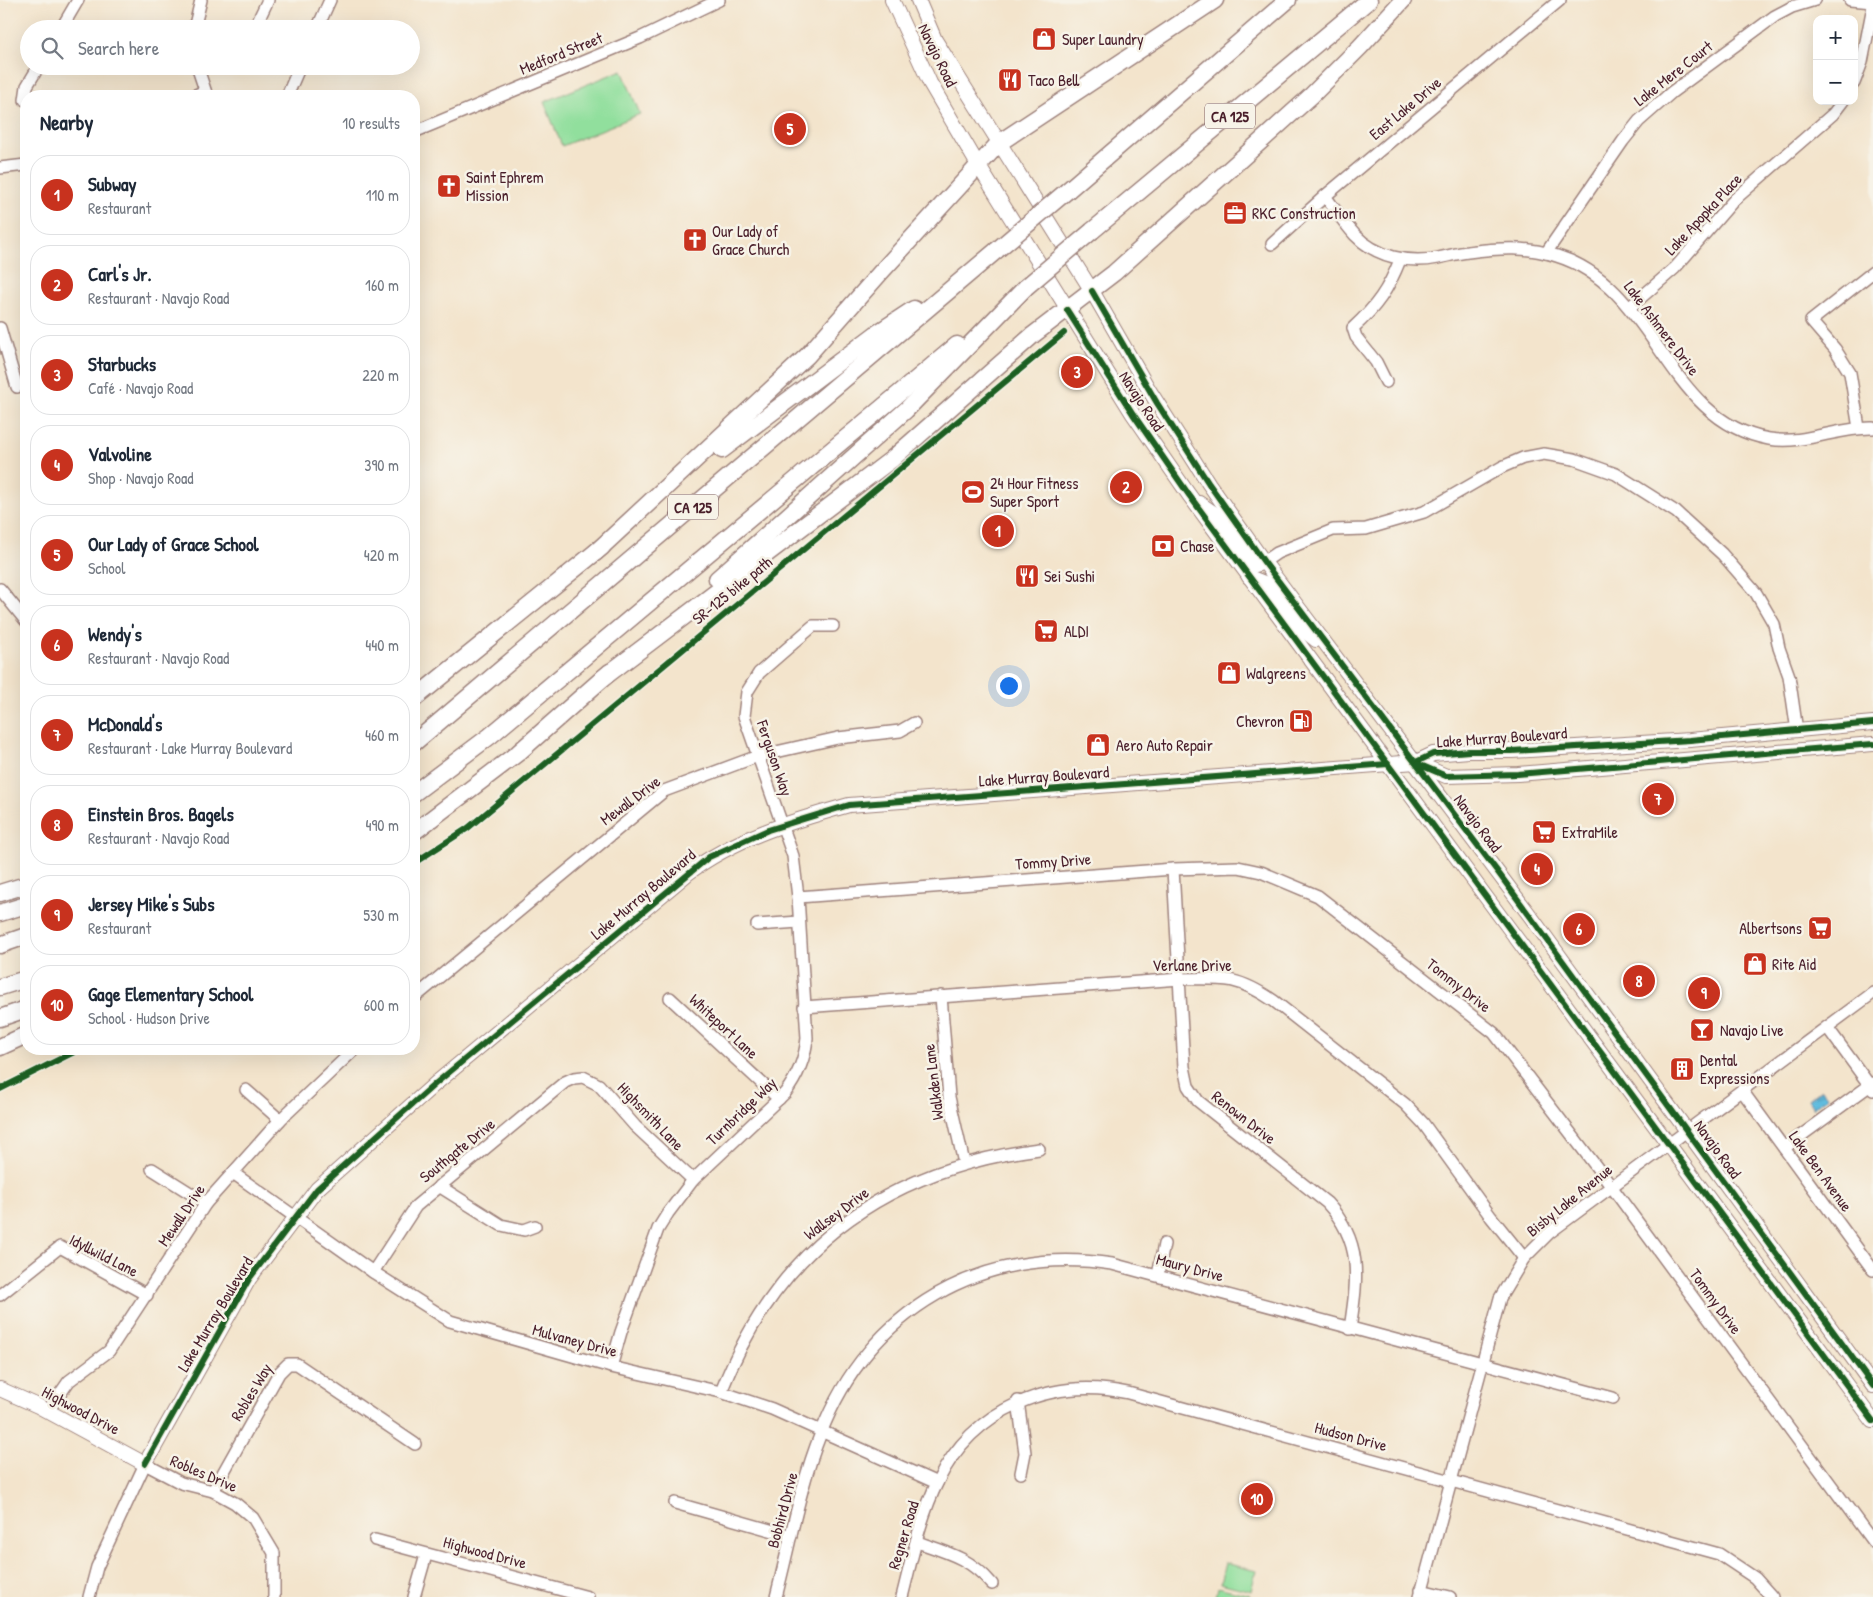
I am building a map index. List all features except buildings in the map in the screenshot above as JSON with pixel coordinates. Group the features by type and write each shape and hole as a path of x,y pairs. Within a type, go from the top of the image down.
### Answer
{"highway":[{"path":"594,553 807,356 999,142 1215,0"},
{"name":"CA 125","path":"420,737 1067,191 1288,0"},
{"name":"CA 125","path":"420,789 490,736 1369,0"},
{"path":"603,678 892,459 1033,335 1092,291 1311,96 1403,0"},
{"path":"420,694 738,437 868,340 972,271"},
{"path":"420,827 518,753 825,485 906,410 1026,287"},
{"path":"0,893 20,888"},
{"path":"0,913 20,907"},
{"path":"0,945 20,938"},
{"path":"0,987 20,981"},
{"path":"0,1018 20,1011"},
{"path":"0,1047 20,1038"}],"main road":[{"name":"Navajo Road","path":"892,0 930,83 978,165 1133,414 1248,576 1530,954 1873,1421"},
{"name":"Navajo Road","path":"918,0 935,40 1092,291 1153,396 1209,484 1264,562 1416,762 1688,1131 1873,1386"},
{"path":"1189,495 1215,514 1250,563 1256,565 1264,562"},
{"path":"1248,576 1269,585 1301,628 1334,654"},
{"name":"Lake Murray Boulevard","path":"145,1464 249,1279 317,1189 436,1084 687,874 710,857 781,826 849,805 1416,762 1433,754 1469,751 1512,751 1873,724"},
{"path":"1803,749 1809,740 1832,728"},
{"path":"1774,753 1797,731"},
{"name":"Lake Murray Boulevard","path":"1416,762 1446,776 1518,774 1873,744"},
{"path":"1530,954 1543,962 1568,996 1575,1000 1589,997"},
{"name":"Highwood Drive","path":"0,1389 48,1412 145,1464"}],"street":[{"path":"66,20 78,0"},
{"path":"196,20 201,0"},
{"path":"258,20 268,0"},
{"path":"321,20 330,0"},
{"name":"Medford Street","path":"420,130 640,38 719,0"},
{"name":"East Lake Drive","path":"1272,244 1325,196 1560,0"},
{"name":"Lake Mere Court","path":"1546,253 1623,141 1648,112 1775,16 1792,7 1815,0"},
{"path":"1850,0 1873,4 1862,62 1858,72"},
{"path":"26,90 34,75"},
{"path":"200,75 205,90"},
{"path":"290,90 296,75"},
{"name":"Lake Apopka Place","path":"1630,307 1675,268 1734,200 1833,114 1841,105"},
{"path":"0,168 20,166"},
{"name":"Lake Ashmere Drive","path":"1325,196 1356,236 1378,252 1400,260 1429,260 1494,249 1522,248 1574,262 1599,277 1630,307 1693,396 1710,412 1730,425 1759,437 1788,441 1809,440 1859,428 1873,428"},
{"path":"1386,382 1376,362 1356,337 1353,328 1374,308 1390,286 1400,260"},
{"path":"1859,428 1850,373 1835,349 1811,321 1873,272"},
{"path":"0,328 17,387"},
{"path":"1264,562 1277,553 1333,530 1366,529 1424,512 1502,467 1523,458 1544,454 1574,459 1616,474 1669,507 1722,554 1756,593 1774,624 1779,648 1789,676 1797,731"},
{"path":"0,589 20,614"},
{"name":"Ferguson Way","path":"781,826 758,756 746,729 744,716 747,692 759,673 813,626 833,626"},
{"name":"Mewall Drive","path":"420,993 664,791 758,756 838,738 900,730 914,723"},
{"name":"Turnbridge Way","path":"611,1367 621,1332 658,1229 678,1197 693,1180 779,1099 795,1080 804,1057 807,1038 798,897 792,856 781,826"},
{"name":"Tommy Drive","path":"798,897 1173,869 1238,867 1261,872 1318,896 1494,1033 1611,1186 1873,1542"},
{"name":"Renown Drive","path":"1173,869 1185,1074 1190,1091 1198,1101 1327,1203 1341,1221 1351,1242 1356,1262 1350,1329"},
{"path":"757,925 799,922"},
{"name":"Verlane Drive","path":"804,1007 1180,979 1228,979 1254,988 1387,1089 1423,1123 1491,1217 1524,1258"},
{"name":"Bisby Lake Avenue","path":"1420,1594 1500,1298 1524,1258 1549,1233 1611,1186 1743,1092 1873,993"},
{"name":"Walkden Lane","path":"941,996 949,1097 964,1163"},
{"name":"Whiteport Lane","path":"670,998 779,1099"},
{"path":"1784,1148 1872,1086 1828,1027"},
{"name":"Mewall Drive","path":"48,1412 69,1381 109,1351 206,1203 280,1120 349,1055"},
{"name":"Highsmith Lane","path":"583,1077 599,1085 639,1131 693,1180"},
{"name":"Southgate Drive","path":"373,1272 416,1206 565,1082 583,1077"},
{"path":"246,1090 280,1120"},
{"name":"Lake Ben Avenue","path":"1743,1092 1873,1270"},
{"name":"Wallsey Drive","path":"721,1392 738,1351 759,1314 784,1280 818,1244 846,1222 881,1199 923,1179 964,1163 1008,1153 1039,1150"},
{"path":"152,1169 206,1203"},
{"name":"Mulvaney Drive","path":"233,1173 373,1272 439,1315 460,1325 611,1367 721,1392 772,1409 821,1433 937,1482"},
{"path":"439,1186 502,1225 524,1230 535,1226"},
{"path":"1158,1276 1164,1244"},
{"name":"Idyllwild Lane","path":"0,1295 60,1247 147,1295"},
{"name":"Maury Drive","path":"821,1433 853,1369 868,1349 917,1306 957,1284 998,1269 1056,1260 1112,1264 1613,1398"},
{"name":"Robles Way","path":"213,1491 279,1373 288,1364 297,1364 415,1444"},
{"name":"Hudson Drive","path":"937,1482 949,1461 967,1438 986,1422 1018,1401 1043,1393 1070,1388 1114,1390 1719,1554 1755,1578 1772,1597"},
{"path":"1018,1401 1025,1453 1021,1473"},
{"name":"Bobhird Drive","path":"776,1597 791,1536 821,1433"},
{"name":"Robles Drive","path":"145,1464 181,1483 213,1491 235,1502 252,1518 274,1553 274,1597"},
{"name":"Lake Murray Boulevard","path":"89,1597 97,1567 145,1464"},
{"name":"Regner Road","path":"902,1597 917,1542 937,1482"},
{"path":"675,1503 791,1536"},
{"name":"Highwood Drive","path":"374,1540 588,1597"},
{"path":"917,1542 962,1557 978,1568 992,1584"},
{"path":"414,1597 426,1554"},
{"path":"1420,1594 1450,1597"}],"green space":[{"path":"622,70 640,114 562,146 544,102"},
{"path":"1225,1563 1256,1571 1251,1591 1220,1583"},
{"path":"1218,1587 1250,1595 1249,1597 1216,1597"}],"water":[{"path":"1821,1089 1828,1096 1813,1108 1808,1100"}],"cycle path":[{"path":"1092,291 1157,403 1209,484 1264,562 1497,871 1873,1386"},
{"path":"1067,310 1133,414 1189,495 1873,1421"},
{"name":"SR-125 bike path","path":"420,859 468,828 1064,333"},
{"path":"1416,762 1433,754 1690,740 1873,723"},
{"path":"1418,764 1446,776 1518,774 1873,744"},
{"path":"145,1464 249,1279 317,1189 435,1084 709,857 768,830 849,805 1388,764"},
{"path":"0,1089 68,1055"}],"place":[{"name":"Super Laundry","path":"1044,39"},
{"name":"Taco Bell","path":"1010,80"},
{"name":"Our Lady of Grace School","path":"790,129"},
{"name":"Saint Ephrem Mission","path":"449,186"},
{"name":"RKC Construction","path":"1235,213"},
{"name":"Our Lady of Grace Church","path":"695,240"},
{"name":"Starbucks","path":"1077,372"},
{"name":"Carl's Jr.","path":"1126,487"},
{"name":"24 Hour Fitness Super Sport","path":"973,492"},
{"name":"Subway","path":"998,531"},
{"name":"Chase","path":"1163,546"},
{"name":"Sei Sushi","path":"1027,576"},
{"name":"ALDI","path":"1046,631"},
{"name":"Walgreens","path":"1229,673"},
{"name":"Chevron","path":"1301,721"},
{"name":"Aero Auto Repair","path":"1098,745"},
{"name":"McDonald's","path":"1658,799"},
{"name":"ExtraMile","path":"1544,832"},
{"name":"Valvoline","path":"1537,869"},
{"name":"Albertsons","path":"1820,928"},
{"name":"Wendy's","path":"1579,929"},
{"name":"Rite Aid","path":"1755,964"},
{"name":"Einstein Bros. Bagels","path":"1639,981"},
{"name":"Jersey Mike's Subs","path":"1704,993"},
{"name":"Navajo Live","path":"1702,1030"},
{"name":"Dental Expressions","path":"1682,1069"},
{"name":"Gage Elementary School","path":"1257,1499"}]}
